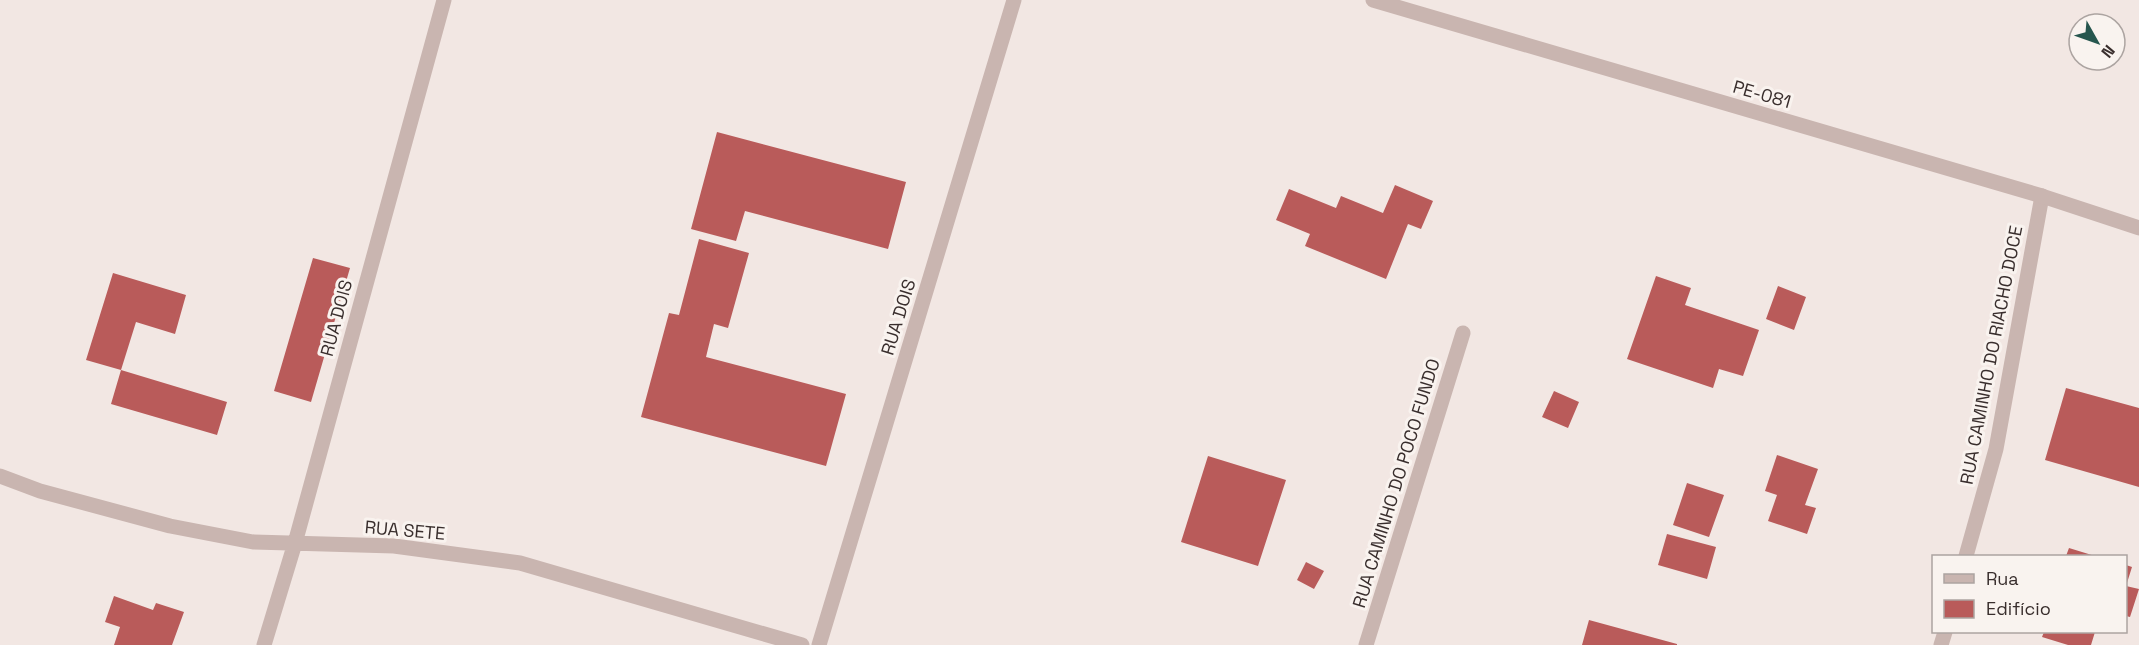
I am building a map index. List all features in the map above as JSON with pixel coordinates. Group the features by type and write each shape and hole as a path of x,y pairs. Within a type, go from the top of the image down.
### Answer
{"street":[{"name":"RUA DOIS","path":"264,645 295,543 444,0"},
{"name":"RUA DOIS","path":"819,645 1014,0"},
{"name":"PE-081","path":"1373,0 2042,196 2139,228"},
{"name":"RUA CAMINHO DO RIACHO DOCE","path":"1966,555 1996,449 2042,196"},
{"name":"RUA CAMINHO DO POCO FUNDO","path":"1366,645 1462,333"},
{"name":"RUA SETE","path":"0,476 40,491 170,526 253,543 394,546 520,563 802,645"}],"building":[{"path":"717,132 906,182 888,249 745,211 736,241 691,229"},
{"path":"1395,185 1433,201 1421,229 1408,224 1386,279 1305,246 1310,234 1276,220 1289,189 1336,208 1341,196 1383,213"},
{"path":"699,239 749,253 728,328 714,324 706,357 846,394 826,466 641,417 669,313 679,315"},
{"path":"313,258 350,268 311,402 274,391"},
{"path":"113,273 186,295 175,334 136,322 121,370 86,360"},
{"path":"1656,276 1691,288 1685,305 1759,330 1743,376 1719,369 1713,388 1627,359"},
{"path":"1778,286 1806,297 1794,330 1766,319"},
{"path":"121,370 227,402 217,435 111,404"},
{"path":"2066,388 2139,408 2139,487 2045,460"},
{"path":"1554,391 1579,402 1568,428 1542,417"},
{"path":"1777,455 1818,469 1805,505 1816,508 1807,534 1768,521 1777,495 1765,491"},
{"path":"1208,456 1286,480 1258,566 1181,542"},
{"path":"1687,483 1724,495 1709,537 1673,525"},
{"path":"1667,534 1716,547 1707,579 1658,565"},
{"path":"2069,548 2092,555 2066,555"},
{"path":"1306,562 1324,571 1314,589 1297,580"},
{"path":"2127,565 2132,567 2127,583"},
{"path":"2127,586 2139,589 2130,617 2127,616"},
{"path":"114,596 153,610 156,603 184,612 172,645 114,645 120,627 105,622"},
{"path":"1589,620 1677,644 1677,645 1582,645"},
{"path":"2044,633 2095,633 2091,645 2068,645 2042,637"}]}
